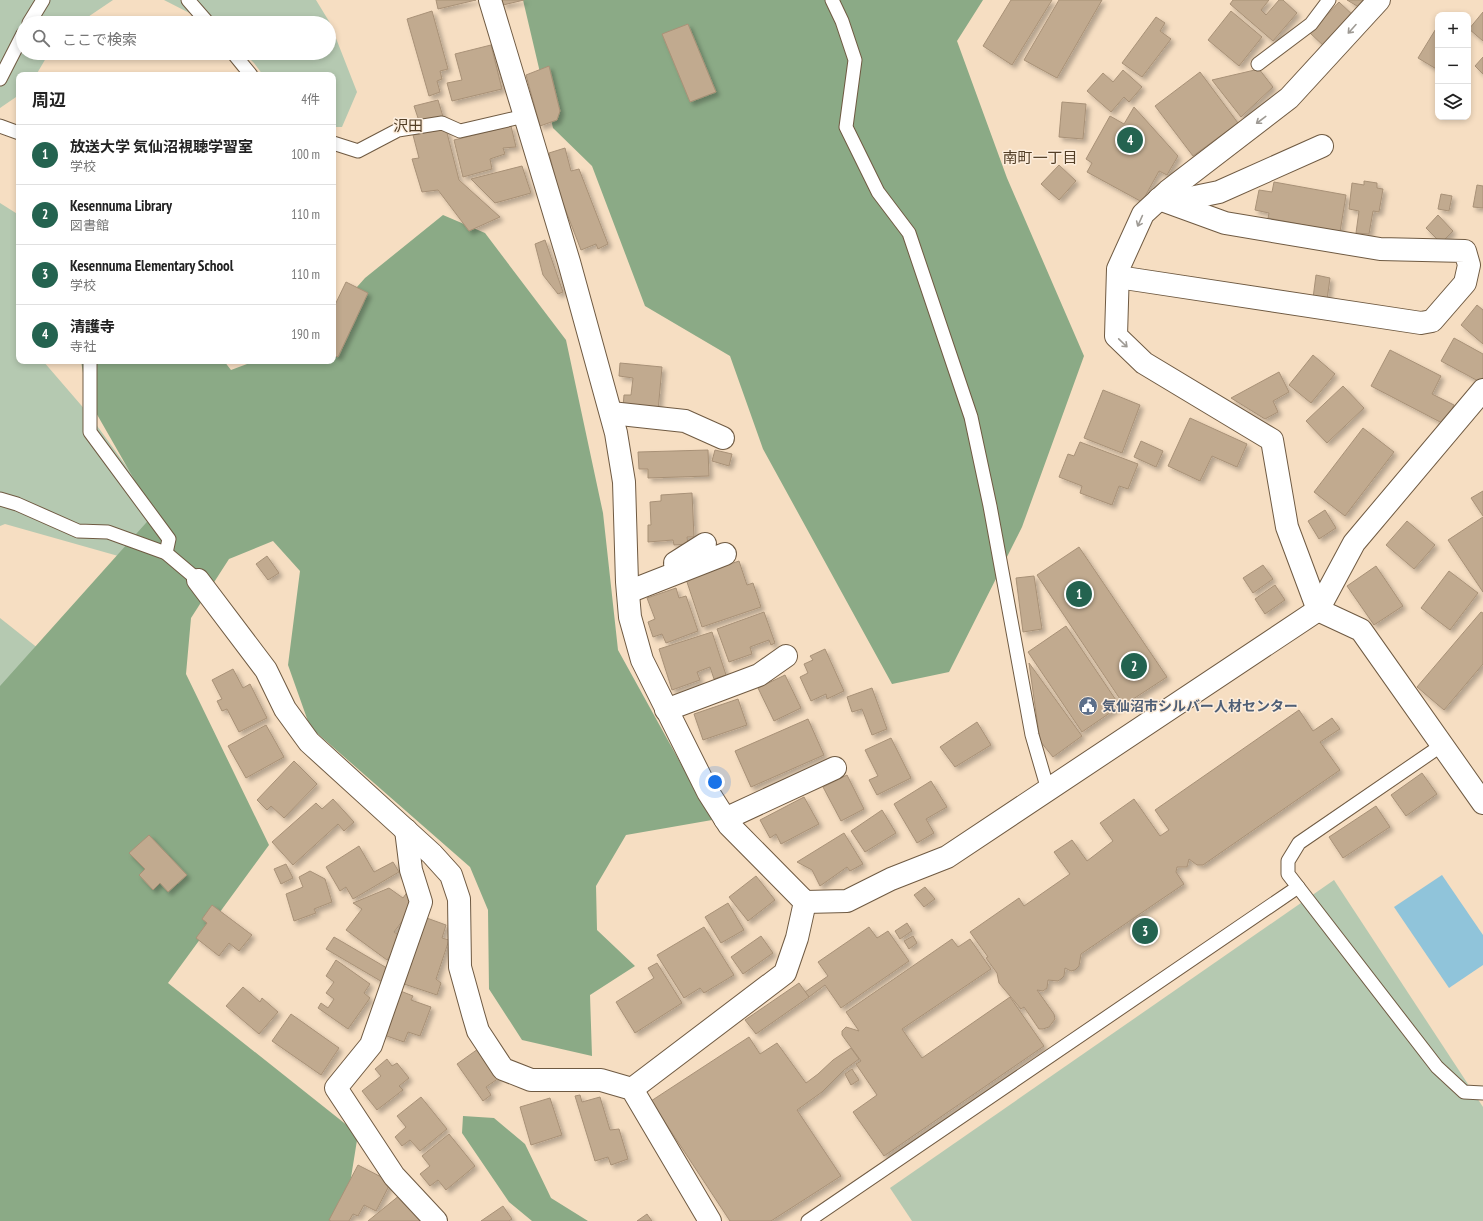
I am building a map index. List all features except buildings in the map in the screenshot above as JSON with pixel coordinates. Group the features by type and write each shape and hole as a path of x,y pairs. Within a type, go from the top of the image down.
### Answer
{"street":[{"path":"490,0 569,262 616,433 624,482 630,617 642,660 708,792 729,825 805,902 847,901 891,879 947,857 1318,610 1354,543 1483,390"},
{"path":"1379,0 1289,98 1159,199 1143,214 1118,269 1116,336 1144,363 1272,440 1287,528 1318,610 1361,630 1483,803"},
{"path":"1159,199 1190,198 1219,192 1322,146"},
{"path":"1118,277 1421,323 1432,321 1465,283 1469,265 1465,251 1380,249 1225,223 1159,199"},
{"path":"611,413 684,421 723,438"},
{"path":"628,592 706,544"},
{"path":"628,592 725,554"},
{"path":"198,580 266,670 285,709 309,742 432,854 451,875 459,899 460,967 478,1031 503,1070 530,1080 601,1080 632,1089 710,1221"},
{"path":"666,710 759,675 786,656"},
{"path":"725,819 835,768"},
{"path":"406,830 411,870 421,902 371,1045 336,1088 394,1176 436,1221"},
{"path":"632,1089 785,973 797,938 805,902"}],"lane":[{"path":"33,16 43,0"},
{"path":"188,0 202,16"},
{"path":"832,0 842,20 855,60 846,127 878,192 909,233 971,417 995,529 1032,734 1048,790"},
{"path":"1258,64 1311,24 1329,0"},
{"path":"0,80 16,48"},
{"path":"239,60 249,72"},
{"path":"336,144 358,151 398,130 442,123 460,131 524,116"},
{"path":"0,126 16,132"},
{"path":"90,364 90,432 169,539 166,553"},
{"path":"0,499 17,504 78,531 108,532 166,553 198,580"},
{"path":"1442,746 1299,843 1288,861 1288,874 1437,1067 1464,1092 1483,1094"},
{"path":"808,1221 1298,888"}],"green space":[{"path":"0,0 113,0 89,16 16,16 16,60 45,60 38,72 16,72 16,97 0,108"},
{"path":"164,0 316,0 326,16 195,16"},
{"path":"523,0 983,0 957,41 1007,178 1084,356 1022,527 949,672 892,684 763,449 730,356 645,306 592,166 553,128"},
{"path":"336,38 357,92 342,127 336,127 336,72 261,72 251,60 336,60"},
{"path":"0,203 16,213 16,364 46,364 87,412 164,518 143,563 5,524 0,526"},
{"path":"443,215 485,233 566,340 603,513 618,650 712,820 626,835 596,886 597,930 635,966 590,995 592,1056 522,1040 489,989 488,910 470,867 310,727 288,665 300,571 273,541 229,559 191,618 186,674 269,845 168,983 358,1134 344,1221 0,1221 0,686 154,514 87,397 82,364 226,364 231,370 247,364 336,364 336,311 365,278"},
{"path":"0,618 49,657 0,730"},
{"path":"1334,880 1483,1107 1483,1221 912,1221 890,1188"},
{"path":"463,1116 494,1118 525,1144 551,1198 588,1221 532,1221 509,1202 462,1133"}],"water":[{"path":"1442,875 1483,935 1483,965 1449,988 1394,907"}],"place":[{"name":"清護寺","path":"1130,140"},
{"name":"放送大学 気仙沼視聴学習室","path":"1079,594"},
{"name":"Kesennuma Library","path":"1134,666"},
{"name":"気仙沼市シルバー人材センター","path":"1088,706"},
{"name":"Kesennuma Elementary School","path":"1145,931"}],"district":[{"name":"沢田","path":"408,125"},
{"name":"南町一丁目","path":"1040,157"}]}
